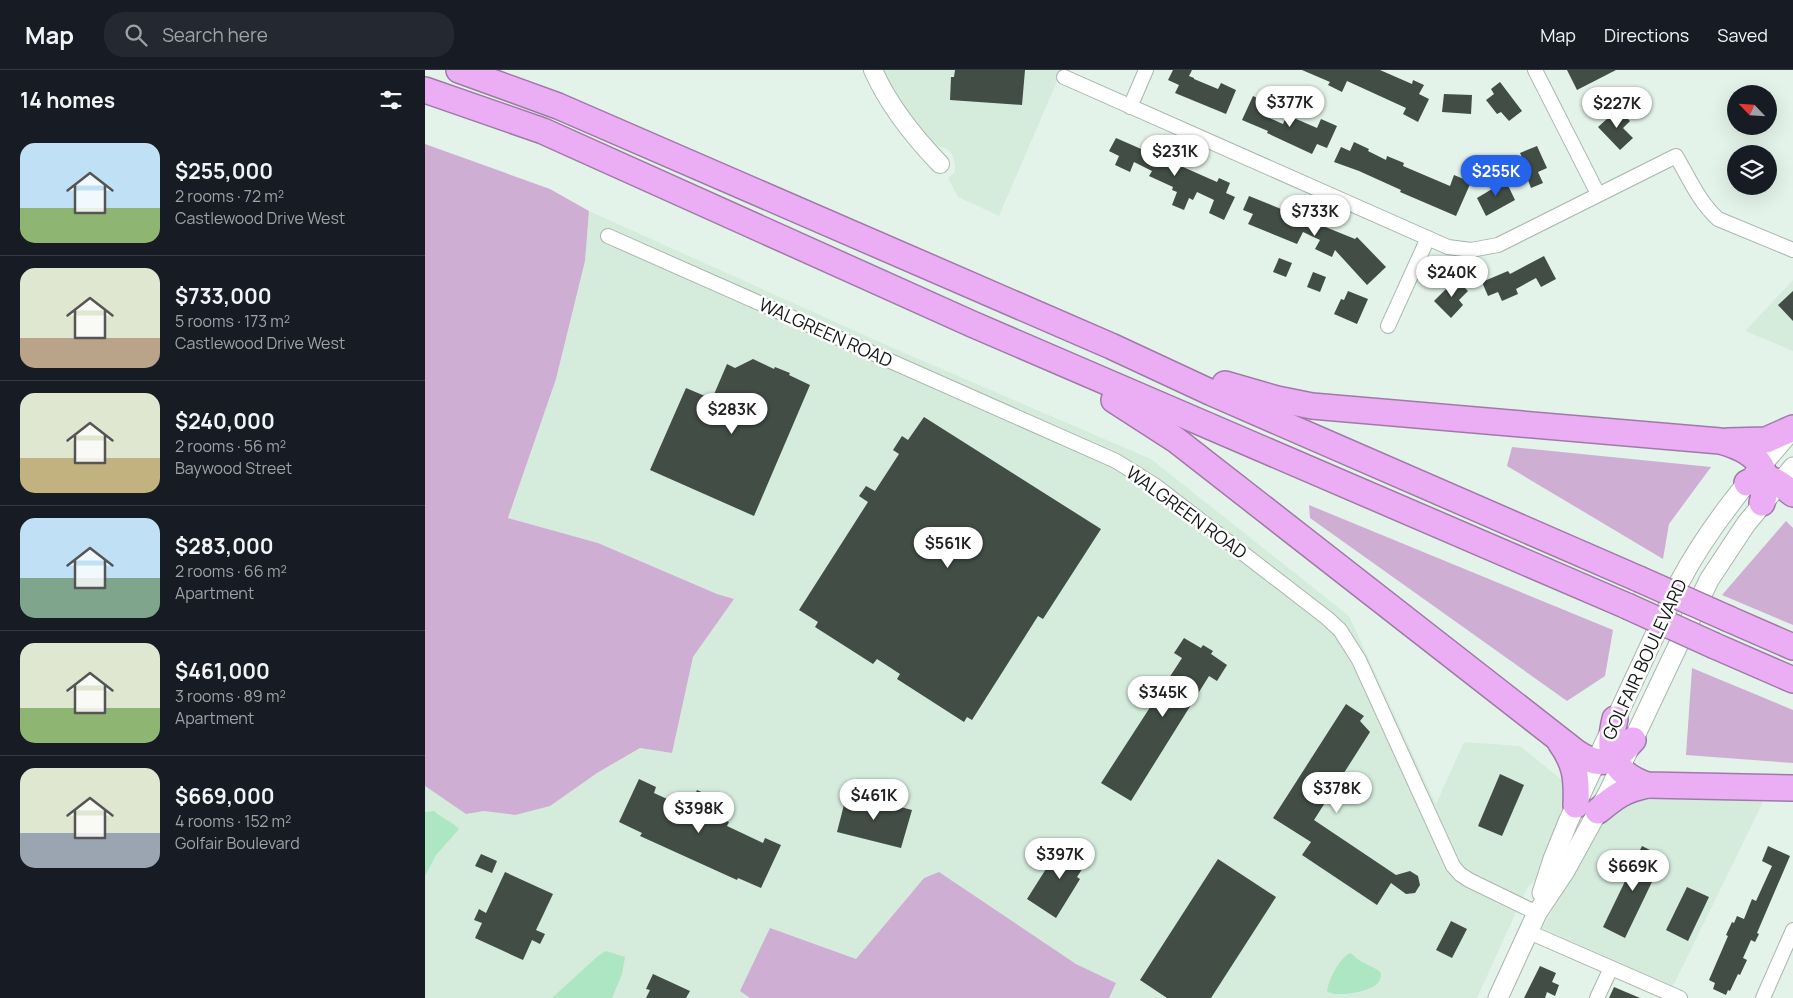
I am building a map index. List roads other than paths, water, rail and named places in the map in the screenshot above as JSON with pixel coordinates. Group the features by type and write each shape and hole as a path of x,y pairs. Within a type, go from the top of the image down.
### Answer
{"highway":[{"path":"459,70 558,106 1111,346 1212,393 1793,647"},
{"path":"425,90 543,131 972,324 1627,606 1793,680"},
{"path":"972,324 1122,404 1177,440 1559,740 1585,758 1610,763 1627,776 1647,785"},
{"path":"1111,346 1251,392 1312,406 1720,441 1759,441 1793,429"},
{"path":"1720,441 1735,445 1749,452 1773,478 1766,490 1762,503"},
{"path":"1610,763 1611,735 1615,719"},
{"path":"1559,740 1574,766 1577,784 1587,808 1619,795 1628,789 1647,785 1793,788"},
{"path":"1610,763 1633,740"}],"main road":[{"name":"GOLFAIR BOULEVARD","path":"1615,719 1689,563 1716,522 1773,478 1793,429"},
{"name":"GOLFAIR BOULEVARD","path":"1633,740 1709,580 1745,524 1762,503"},
{"name":"GOLFAIR BOULEVARD","path":"1587,808 1610,763"},
{"name":"GOLFAIR BOULEVARD","path":"1498,998 1555,873 1610,763"}],"street":[{"path":"873,70 890,103 920,143 940,164"},
{"path":"1130,107 1146,70"},
{"path":"1535,70 1598,194"},
{"path":"1064,77 1448,247 1460,249 1498,245 1676,156 1701,200 1718,219 1793,250"},
{"name":"WALGREEN ROAD","path":"608,236 1116,461 1157,486 1218,532 1340,630 1359,660 1453,866 1469,880 1537,913"},
{"path":"1389,326 1428,238"},
{"path":"1763,998 1793,930"},
{"path":"1529,932 1680,998"},
{"path":"1597,998 1611,968"}]}
